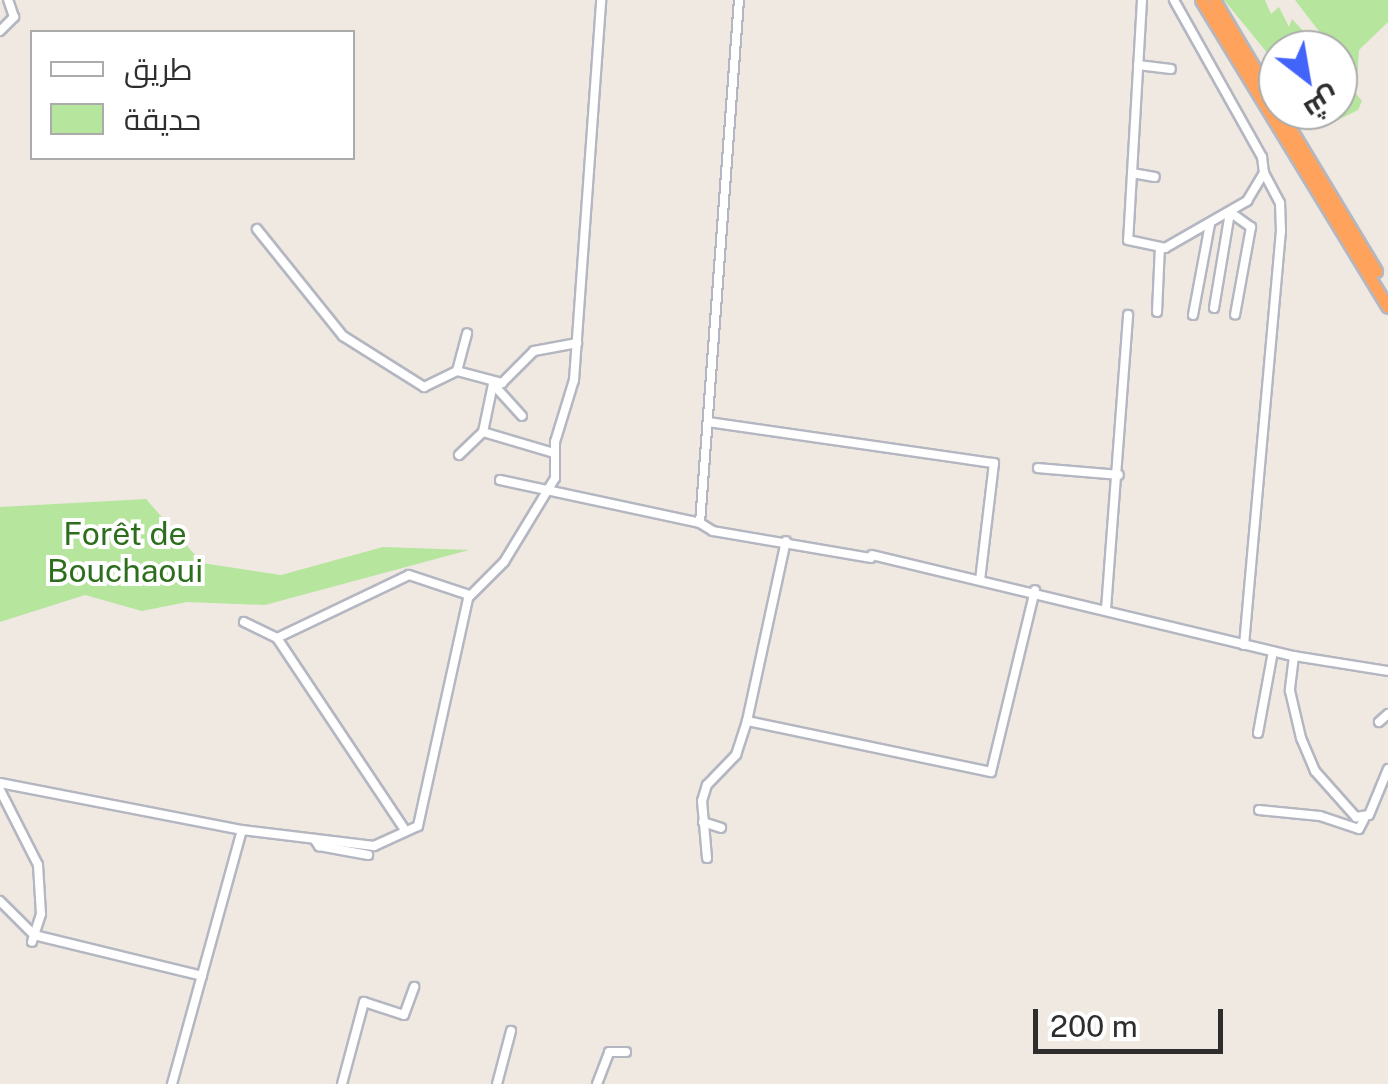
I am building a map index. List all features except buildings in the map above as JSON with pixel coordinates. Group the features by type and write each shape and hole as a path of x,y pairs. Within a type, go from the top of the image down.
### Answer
{"highway":[{"path":"1201,0 1388,307"},
{"path":"1214,0 1258,74"},
{"path":"1292,130 1388,292"}],"street":[{"path":"0,31 14,16 8,0"},
{"path":"0,786 242,830 383,846 421,820 469,595 500,568 549,490 554,452 573,389 601,0"},
{"path":"700,522 739,0"},
{"path":"1142,0 1128,240 1160,247 1210,224 1247,201 1264,174"},
{"path":"1174,0 1262,157 1264,174 1280,202 1281,231 1245,644"},
{"path":"1138,64 1171,68"},
{"path":"1132,173 1156,177"},
{"path":"1214,308 1230,212"},
{"path":"1230,212 1251,227 1235,315"},
{"path":"1192,315 1210,224"},
{"path":"258,229 352,344 424,387 457,371 493,384 522,416"},
{"path":"1157,312 1160,247"},
{"path":"1106,609 1128,314"},
{"path":"457,371 467,333"},
{"path":"493,384 508,379 534,351 577,343"},
{"path":"459,455 483,432 493,384"},
{"path":"708,422 994,463 980,580"},
{"path":"483,432 554,452"},
{"path":"1038,468 1119,475"},
{"path":"500,480 700,522 714,532 872,556 1036,590 1294,656 1388,671"},
{"path":"707,858 703,822 707,785 736,755 786,541"},
{"path":"277,638 408,575 469,595"},
{"path":"747,721 991,772 1036,590"},
{"path":"244,622 277,638 404,830"},
{"path":"1258,733 1273,651"},
{"path":"1294,656 1293,714 1315,771 1364,819"},
{"path":"1379,722 1388,714"},
{"path":"1259,810 1320,816 1359,829 1388,769"},
{"path":"0,786 38,865 41,914 33,939"},
{"path":"703,822 721,828"},
{"path":"172,1084 242,830"},
{"path":"314,839 318,846 368,855"},
{"path":"0,901 33,939 202,976"},
{"path":"342,1084 364,1002 406,1014 414,987"},
{"path":"497,1084 511,1031"},
{"path":"598,1084 610,1052 626,1052"}],"green space":[{"path":"1224,0 1265,0 1271,14 1279,7 1289,27 1292,19 1302,30 1258,30 1258,42"},
{"path":"1295,0 1388,0 1388,22 1359,50 1358,66 1358,30 1318,30"},
{"name":"Forêt de Bouchaoui","path":"146,499 202,563 281,575 383,547 469,550 265,605 187,602 142,611 85,595 0,622 0,507"}]}
